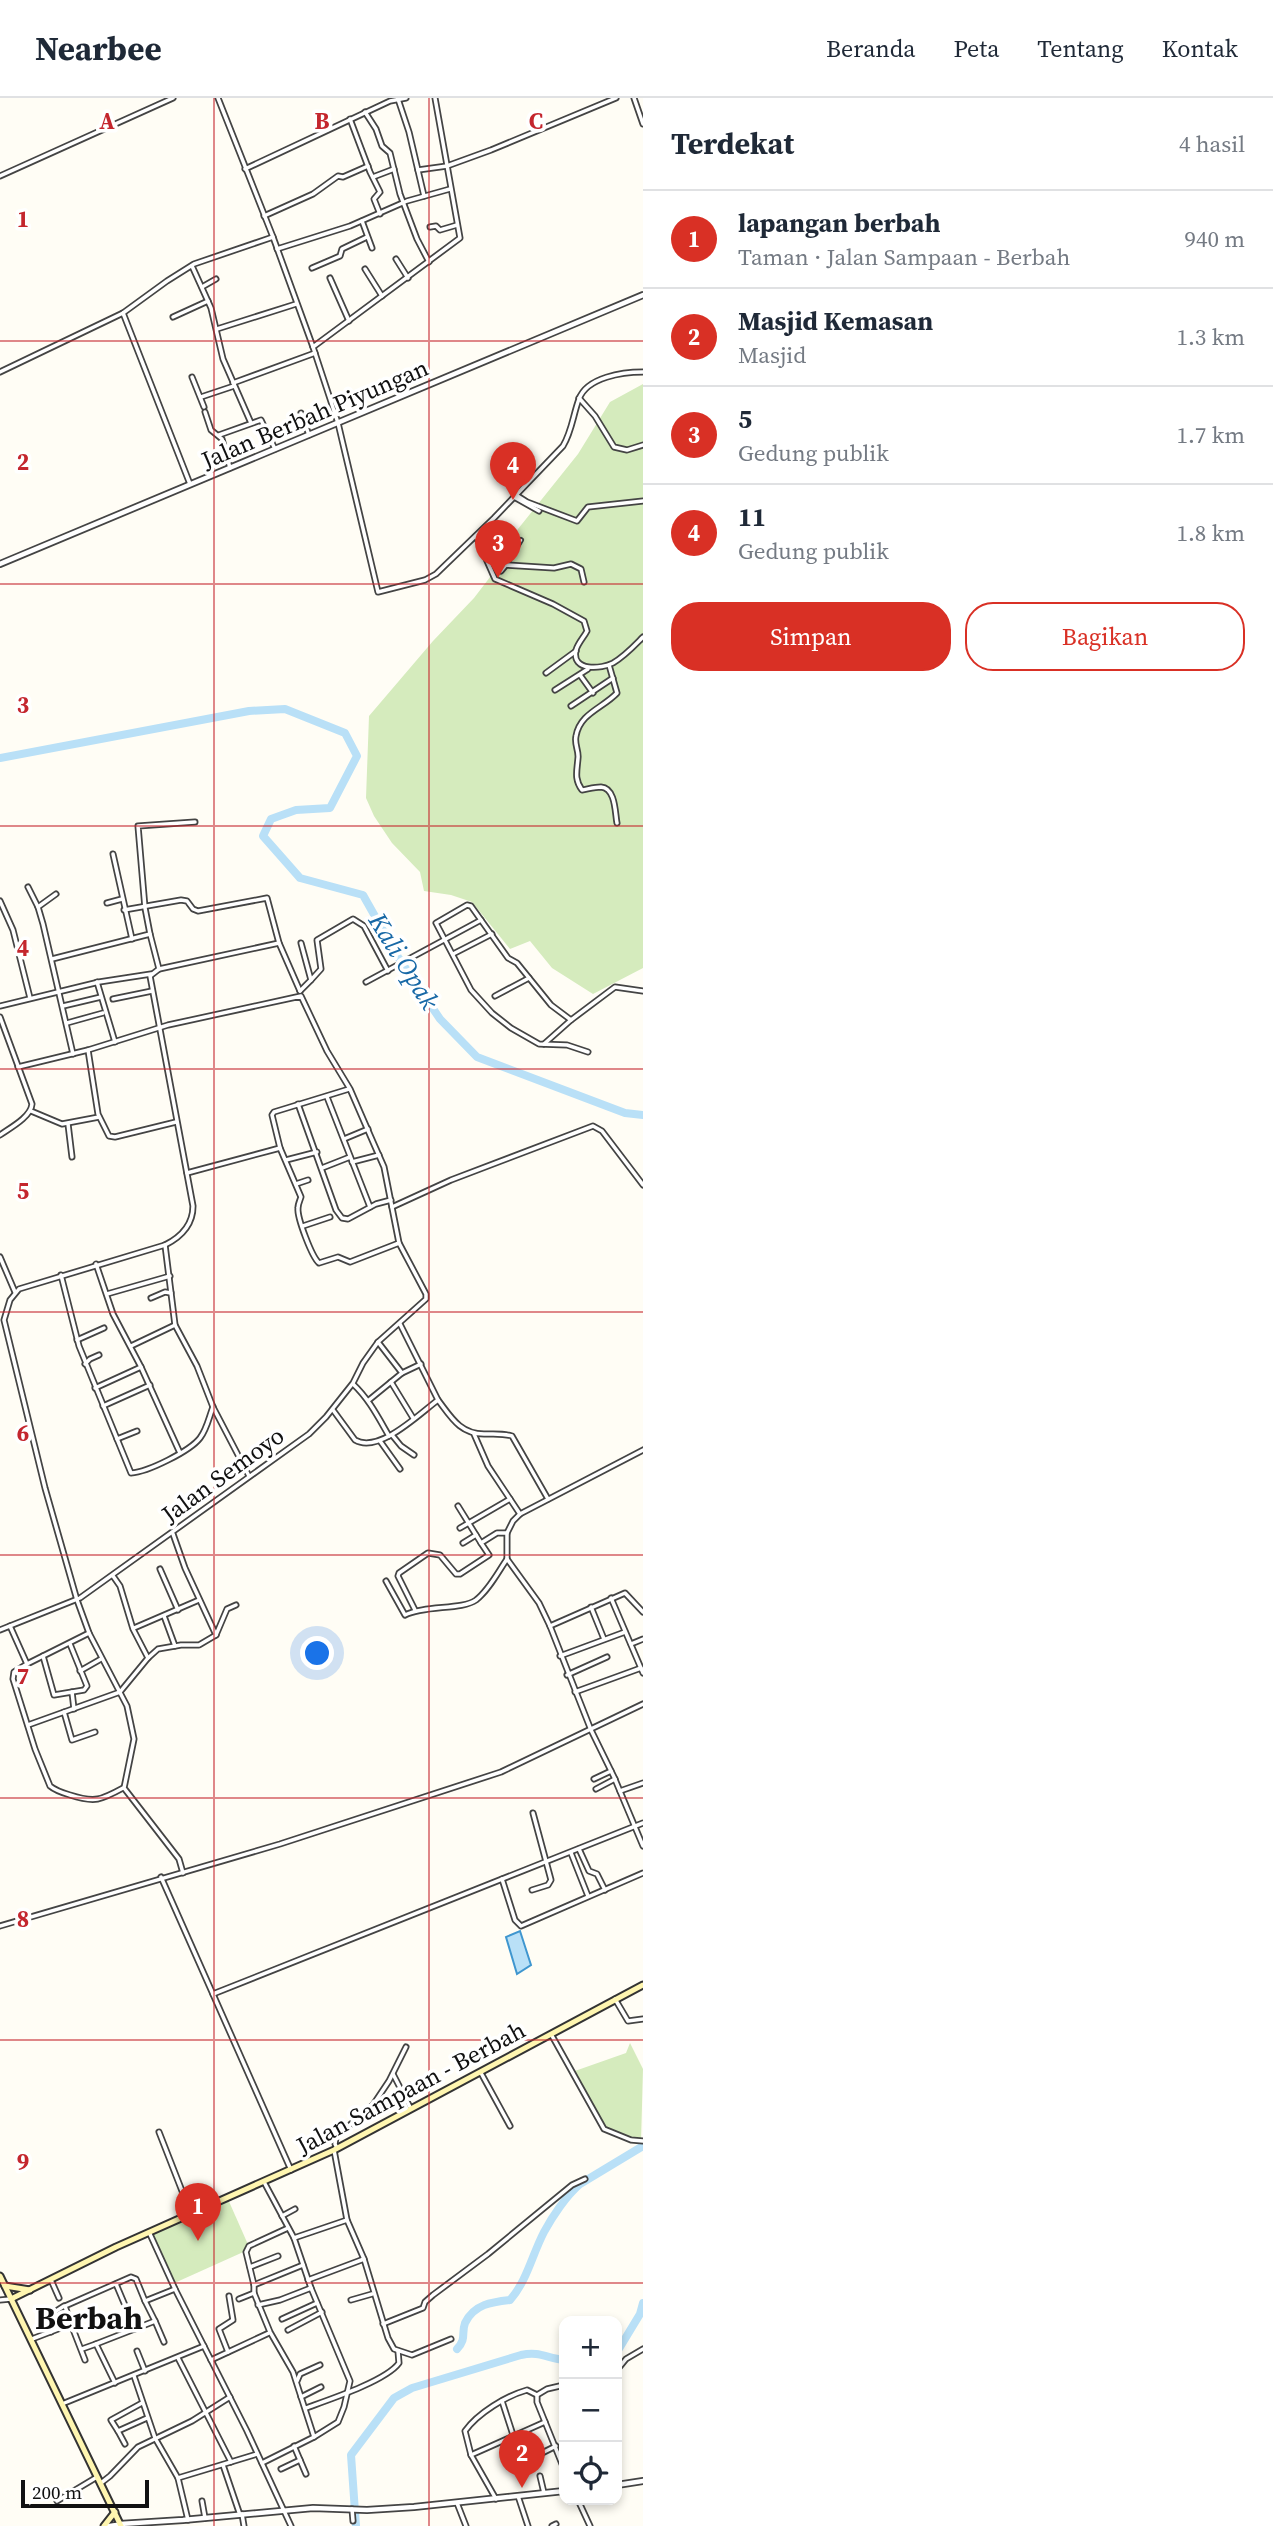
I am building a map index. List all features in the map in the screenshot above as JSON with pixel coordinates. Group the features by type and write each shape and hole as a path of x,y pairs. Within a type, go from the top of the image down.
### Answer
{"main road":[{"name":"Jalan Sampaan - Berbah","path":"11,2299 149,2232 336,2149 643,1985"},
{"path":"0,2276 121,2525"},
{"path":"5,2286 30,2290"},
{"path":"105,2526 115,2512"}],"street":[{"path":"0,176 173,98"},
{"path":"218,98 277,249 338,423 378,593 432,577 476,536 563,446 571,430 579,398 588,387 601,380 629,372 643,372"},
{"path":"246,169 365,112 406,98"},
{"path":"313,347 460,238 435,98"},
{"path":"418,170 447,166 616,98"},
{"path":"634,98 643,124"},
{"path":"398,99 424,196"},
{"path":"365,112 376,129 382,146 390,153 403,203 429,262"},
{"path":"350,119 380,192 374,199 380,214"},
{"path":"264,216 313,194 338,176 343,177 368,166"},
{"path":"372,177 394,169"},
{"path":"277,249 362,221 403,203 450,189"},
{"path":"362,221 372,248"},
{"path":"429,227 436,226 440,230 457,225"},
{"path":"0,372 124,313 192,266 272,237"},
{"path":"312,268 341,255 342,248 367,237"},
{"path":"396,259 408,278"},
{"path":"192,266 208,301 219,346 233,384 251,423"},
{"path":"365,269 382,296"},
{"path":"330,278 349,321"},
{"path":"202,287 216,279"},
{"name":"Jalan Berbah Piyungan","path":"0,564 643,295"},
{"path":"173,317 208,301"},
{"path":"217,329 296,304"},
{"path":"124,313 190,485"},
{"path":"201,397 314,353"},
{"path":"192,377 211,430 219,435 230,468"},
{"path":"579,398 595,416 614,447 627,450 643,445"},
{"path":"301,413 309,435"},
{"path":"219,435 261,420 275,449"},
{"path":"515,496 541,509 576,521 589,507 643,501"},
{"path":"515,496 539,510"},
{"path":"476,536 491,576 584,621 587,631 576,651 546,673"},
{"path":"501,570 521,540"},
{"path":"506,565 554,568 571,564 582,569 584,582"},
{"path":"576,651 577,661 584,667 610,665 643,637"},
{"path":"610,665 616,695 586,716 579,728 575,741 579,756 575,769 582,790 602,787 607,790 616,809 618,823"},
{"path":"555,690 589,667"},
{"path":"580,674 593,693"},
{"path":"571,706 613,678"},
{"path":"159,970 145,908 138,826 195,822"},
{"path":"113,853 132,939"},
{"path":"28,887 38,907 64,1006 73,1054"},
{"path":"38,907 56,894"},
{"path":"124,910 181,900 187,901 198,911 241,905 265,897 269,900 279,943 300,994 331,1059 350,1088 379,1155 399,1243 350,1262 338,1257 319,1263 314,1258 298,1208 301,1197 280,1148 272,1121 274,1112 350,1088"},
{"path":"107,903 122,900"},
{"path":"0,901 18,946 30,998"},
{"path":"571,1020 551,1005 517,963 508,958 471,906 467,905 436,923 471,990 492,1013 539,1044 567,1045 588,1052"},
{"path":"18,1067 88,1050 159,1027 300,994 321,969 317,940 353,919 363,926 388,971"},
{"path":"366,982 481,920"},
{"path":"52,960 150,934"},
{"path":"453,954 492,934"},
{"path":"0,1006 279,943"},
{"path":"300,943 311,980"},
{"path":"15,1292 96,1264 165,1245 179,1237 189,1226 193,1206 151,974"},
{"path":"495,996 529,978"},
{"path":"97,982 115,1041"},
{"path":"544,1044 615,987 643,991"},
{"path":"113,999 152,991"},
{"path":"64,1006 101,997"},
{"path":"67,1023 103,1013"},
{"path":"0,1017 32,1104 31,1111 0,1135"},
{"path":"88,1050 99,1117 112,1138 177,1122"},
{"path":"327,1097 370,1207"},
{"path":"298,1104 336,1210 342,1217 348,1219 391,1200"},
{"path":"31,1111 68,1124 99,1117"},
{"path":"68,1124 72,1157"},
{"path":"392,1207 451,1180 593,1126 602,1131 643,1185"},
{"path":"344,1139 368,1129"},
{"path":"187,1173 280,1148"},
{"path":"286,1160 317,1152"},
{"path":"323,1168 379,1155"},
{"path":"296,1184 308,1180"},
{"path":"303,1226 330,1217"},
{"name":"Jalan Semoyo","path":"0,1630 77,1600 309,1434 333,1410 378,1342 426,1300 426,1294 399,1243"},
{"path":"165,1245 175,1325 248,1476"},
{"path":"0,1257 15,1292 4,1320 45,1488 89,1633 127,1706 134,1739 124,1788 172,1849 183,1872"},
{"path":"96,1264 113,1314 150,1385 180,1452"},
{"path":"61,1275 85,1364 131,1473 152,1468 200,1438 213,1407"},
{"path":"107,1294 170,1276"},
{"path":"151,1298 165,1292 171,1293"},
{"path":"400,1324 439,1401 456,1425 473,1434 512,1436 548,1499"},
{"path":"0,1325 6,1329"},
{"path":"131,1346 175,1325"},
{"path":"77,1340 104,1328"},
{"path":"378,1342 402,1373"},
{"path":"85,1364 99,1355"},
{"path":"362,1409 402,1373 421,1364"},
{"path":"95,1388 141,1367"},
{"path":"391,1382 413,1419"},
{"path":"353,1383 391,1435 414,1455"},
{"path":"103,1406 150,1385"},
{"path":"333,1410 357,1442 365,1444 391,1435 439,1401"},
{"path":"117,1439 137,1431"},
{"path":"473,1434 488,1466 520,1514"},
{"path":"380,1441 400,1469"},
{"path":"386,1581 405,1615 415,1610 474,1601 487,1588 507,1559 507,1533 520,1514 643,1450"},
{"path":"460,1528 511,1499"},
{"path":"415,1610 399,1573 428,1553 440,1555 453,1571 460,1574 489,1555 458,1506"},
{"path":"173,1533 216,1635"},
{"path":"481,1543 497,1533 507,1533"},
{"path":"463,1543 476,1535"},
{"path":"507,1559 539,1603 550,1626 591,1730 643,1845"},
{"path":"160,1569 178,1610"},
{"path":"113,1576 120,1586 133,1629 148,1658"},
{"path":"550,1626 627,1593 643,1612"},
{"path":"575,1692 642,1670 611,1598"},
{"path":"133,1629 199,1600"},
{"path":"28,1725 120,1692 158,1649 199,1646 216,1635 227,1609 236,1605"},
{"path":"591,1607 604,1639"},
{"path":"164,1616 175,1646"},
{"path":"10,1626 27,1664"},
{"path":"560,1656 625,1632"},
{"path":"89,1633 12,1674 50,1786 91,1801 124,1788"},
{"path":"631,1644 643,1639"},
{"path":"43,1656 54,1695 87,1689 70,1644"},
{"path":"568,1675 607,1657"},
{"path":"80,1671 101,1659"},
{"path":"72,1692 74,1709"},
{"path":"0,1926 280,1844 501,1772 643,1704"},
{"path":"64,1712 72,1740 95,1732"},
{"path":"594,1779 611,1770"},
{"path":"596,1790 615,1779"},
{"path":"620,1791 643,1783"},
{"path":"532,1890 550,1884 547,1861 533,1813"},
{"path":"213,1994 643,1823"},
{"path":"579,1849 590,1872 597,1874 605,1890"},
{"path":"571,1852 588,1896"},
{"path":"502,1879 515,1920 520,1926 643,1873"},
{"path":"161,1877 291,2171"},
{"path":"615,1999 628,2021 643,2019"},
{"path":"551,2034 604,2129 631,2140 643,2141"},
{"path":"406,2047 393,2074 370,2108 337,2137 335,2144 347,2220 364,2259 391,2344 406,2354 419,2354 451,2339"},
{"path":"481,2073 510,2126"},
{"path":"393,2074 411,2109"},
{"path":"159,2132 191,2214"},
{"path":"383,2324 424,2308 425,2302 433,2294 488,2254 572,2185 584,2179"},
{"path":"262,2463 338,2422 350,2381 293,2238 264,2182"},
{"path":"282,2216 295,2208"},
{"path":"293,2238 347,2220"},
{"path":"288,2228 249,2246 246,2252 258,2305 289,2365 314,2437"},
{"path":"149,2232 291,2526"},
{"path":"250,2267 278,2256"},
{"path":"308,2280 364,2259"},
{"path":"254,2285 303,2265"},
{"path":"51,2332 47,2317 65,2306 135,2278 164,2342"},
{"path":"51,2280 60,2298"},
{"path":"116,2284 135,2329"},
{"path":"258,2305 311,2288"},
{"path":"145,2301 175,2289"},
{"path":"239,2299 254,2293"},
{"path":"351,2300 373,2293"},
{"path":"228,2352 219,2329 234,2318 229,2296"},
{"path":"0,2300 11,2299"},
{"path":"282,2319 317,2303"},
{"path":"65,2306 85,2360"},
{"path":"288,2330 321,2312"},
{"path":"82,2349 155,2321"},
{"path":"30,2340 71,2324"},
{"path":"211,2360 270,2332"},
{"path":"96,2344 115,2383"},
{"path":"62,2404 204,2346"},
{"path":"622,2364 643,2349"},
{"path":"137,2351 145,2371"},
{"path":"305,2408 348,2392 397,2367 398,2351"},
{"path":"177,2357 231,2462"},
{"path":"296,2383 300,2374 320,2365"},
{"path":"134,2376 155,2438 178,2478 185,2522"},
{"path":"537,2395 559,2386"},
{"path":"301,2397 321,2387"},
{"path":"496,2499 471,2455 465,2431 502,2401 527,2390 537,2395"},
{"path":"537,2395 537,2402 559,2455"},
{"path":"57,2501 110,2476 138,2447 230,2398"},
{"path":"502,2401 514,2438"},
{"path":"125,2444 112,2418 142,2403"},
{"path":"118,2431 147,2418"},
{"path":"471,2455 545,2422"},
{"path":"527,2432 537,2458"},
{"path":"294,2446 306,2474"},
{"path":"516,2468 535,2464 537,2458 556,2446"},
{"path":"178,2478 257,2454"},
{"path":"281,2469 300,2460"},
{"path":"223,2465 244,2526"},
{"path":"540,2476 544,2493"},
{"path":"262,2482 270,2479"},
{"path":"622,2484 643,2482"},
{"path":"105,2526 185,2522 284,2511 367,2510 559,2492"},
{"path":"518,2496 528,2526"},
{"path":"202,2501 205,2518"},
{"path":"457,2503 466,2526"},
{"path":"580,2505 590,2526"},
{"path":"352,2509 353,2521"}],"green space":[{"path":"643,384 643,968 593,994 552,968 530,941 510,949 472,902 451,895 424,891 420,872 392,843 366,798 369,716 474,598 500,564 518,529 578,454 610,402"},
{"path":"630,2043 643,2069 641,2142 604,2129 572,2072 626,2053"},
{"path":"227,2197 250,2249 170,2285 147,2233"}],"water":[{"path":"520,1931 531,1965 517,1974 506,1937"}],"waterway":[{"name":"Kali Opak","path":"0,758 249,711 285,709 345,733 357,756 330,808 296,810 271,819 263,836 300,878 363,895 398,957 440,1019 477,1057 625,1113 643,1115"},
{"path":"457,2349 463,2339 465,2323 473,2312 490,2303 510,2300 516,2293 544,2232 570,2194 580,2184 643,2146"},
{"path":"622,2344 640,2314 643,2303"},
{"path":"356,2526 351,2455 394,2398 412,2388 521,2355 538,2354 559,2359"}],"place":[{"name":"11","path":"513,500"},
{"name":"5","path":"498,578"},
{"name":"lapangan berbah","path":"198,2241"},
{"name":"Masjid Kemasan","path":"522,2488"}],"district":[{"name":"Berbah","path":"89,2318"}]}
